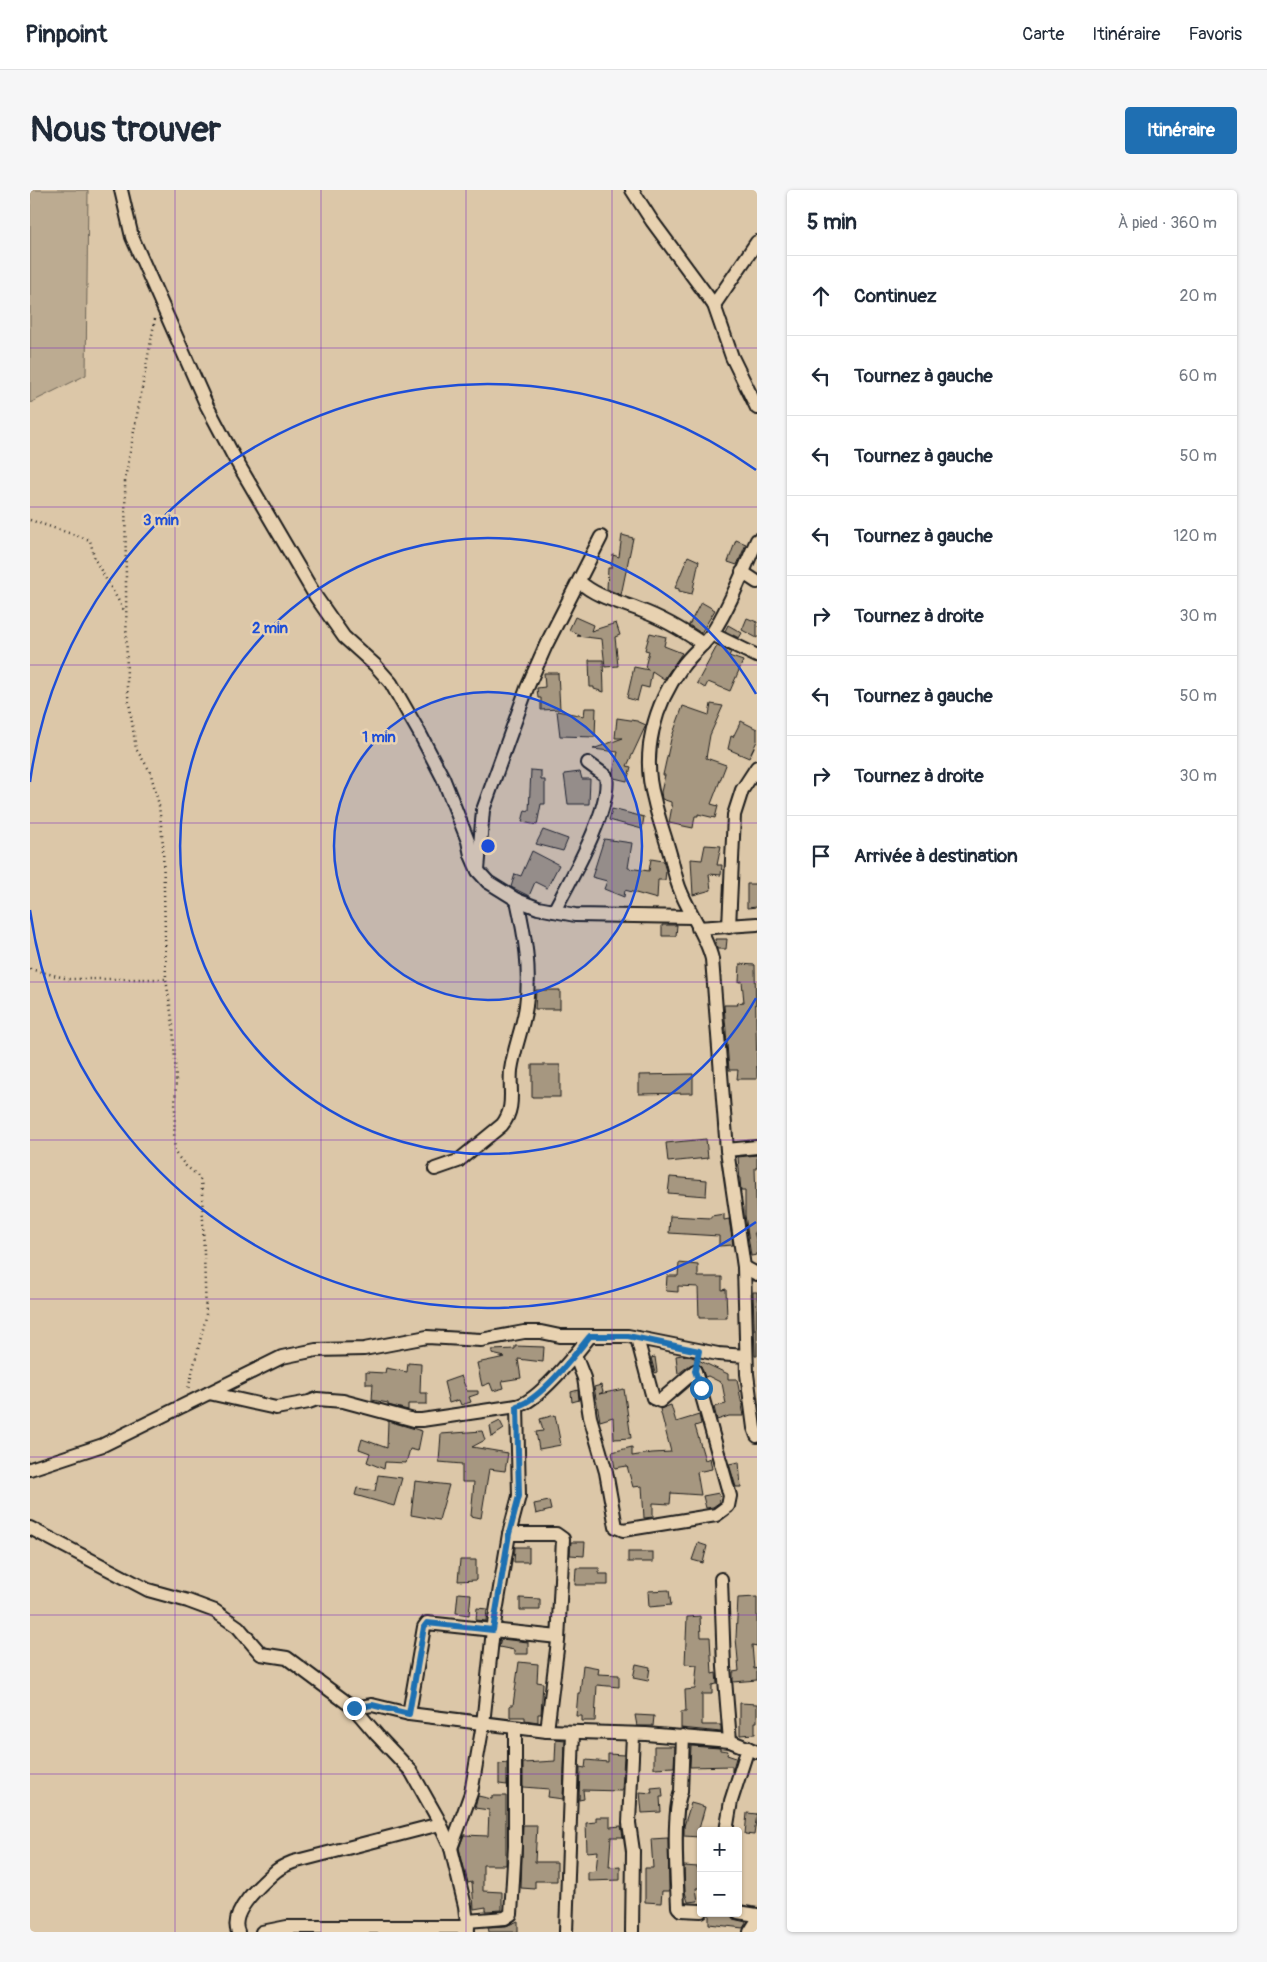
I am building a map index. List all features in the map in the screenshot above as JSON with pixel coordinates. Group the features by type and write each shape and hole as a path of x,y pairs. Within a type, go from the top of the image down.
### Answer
{"street":[{"path":"121,190 132,237 208,406 234,457 316,597 344,637 376,665 391,683 443,778 478,871 488,882 517,900 538,908 575,915 729,927 757,924"},
{"path":"632,190 714,305 726,341 753,393 757,408"},
{"path":"714,305 757,242"},
{"path":"478,871 483,810 527,688 558,620 580,582 601,537"},
{"path":"757,540 712,634 683,666 662,700 648,751 648,767 654,799 678,885 695,923 707,942 712,959 727,1150 744,1267 747,1374 754,1428 757,1436"},
{"path":"742,572 757,582"},
{"path":"580,582 600,594 652,615 703,644"},
{"path":"712,634 757,656"},
{"path":"554,911 599,818 606,776 588,763"},
{"path":"729,927 734,815 742,790 757,767"},
{"path":"435,1169 458,1161 507,1119 512,1095 511,1072 526,1006 528,974 527,944 517,900"},
{"path":"727,1150 757,1147"},
{"path":"744,1267 757,1274"},
{"path":"30,1469 103,1446 282,1357 316,1350 364,1349 427,1336 481,1340 524,1332 541,1332 560,1336 628,1336 718,1354 746,1352 757,1338"},
{"path":"209,1393 276,1408 318,1399 343,1401 414,1420 517,1406 533,1399 575,1355 590,1336"},
{"path":"637,1338 653,1398 656,1400 660,1401 695,1371"},
{"path":"575,1355 584,1378 590,1417 606,1472 616,1527 623,1530 716,1515 728,1506 730,1496 695,1371 699,1351"},
{"path":"747,1374 757,1382"},
{"path":"451,1848 470,1801 483,1724 493,1630 509,1534 519,1496 517,1406"},
{"path":"30,1528 148,1590 215,1611 238,1627 261,1654 287,1658 354,1708 376,1735 412,1772 440,1824 451,1848 468,1927"},
{"path":"509,1534 556,1534 562,1538 558,1637 547,1731"},
{"path":"721,1579 724,1667 730,1740"},
{"path":"409,1714 426,1624 558,1637"},
{"path":"354,1708 372,1705 409,1714 547,1731 683,1736 730,1740 752,1750 731,1801 727,1827"},
{"path":"262,1932 288,1927 468,1927 508,1918 511,1914 515,1846 515,1728"},
{"path":"566,1932 573,1733"},
{"path":"632,1932 633,1850 629,1823 633,1735"},
{"path":"683,1736 677,1832 678,1907 681,1910 697,1911"},
{"path":"238,1932 236,1924 238,1914 244,1903 277,1870 293,1862 440,1824"},
{"path":"742,1913 757,1915"},
{"path":"750,1932 757,1921"}],"path":[{"path":"158,298 125,479 127,689 136,749 150,772 160,805 163,845 166,979 173,1026 176,1079 175,1153 197,1175 202,1190 206,1317 183,1406"},
{"path":"30,520 90,540 95,560 126,613"},
{"path":"30,969 69,979 166,979"}],"shaded area":[{"path":"30,190 88,190 86,375 30,403"}],"building":[{"path":"622,535 633,538 621,595 607,589 608,568 611,568 613,555 619,557"},
{"path":"736,540 746,544 737,565 728,562"},
{"path":"688,556 699,561 692,594 675,588"},
{"path":"701,602 715,610 701,633 689,625"},
{"path":"575,617 593,625 591,631 616,623 620,635 615,637 618,666 605,667 602,639 577,636 580,635 569,630"},
{"path":"747,618 757,622 757,638 742,630"},
{"path":"728,625 742,633 739,638 725,631"},
{"path":"650,633 666,637 664,646 682,653 664,679 652,671 649,688 641,686 637,701 627,698 634,667 649,670 645,667 649,651 645,650"},
{"path":"717,646 731,652 729,656 743,661 730,691 708,682 705,688 697,683"},
{"path":"589,660 603,660 604,692 590,687"},
{"path":"544,673 558,673 560,709 541,710 541,698 538,698 537,688 545,687"},
{"path":"711,704 723,706 710,735 706,758 726,765 711,804 718,806 715,818 698,814 698,816 695,816 693,828 669,823 671,802 662,799 661,792 671,739 683,706 709,715"},
{"path":"585,708 596,708 595,737 560,736 557,711 584,716"},
{"path":"617,718 637,721 646,725 627,766 631,767 627,781 614,778 613,772 618,752 593,749 623,738 615,738"},
{"path":"741,721 757,729 757,741 749,758 728,749 731,736 733,737"},
{"path":"531,770 541,771 541,780 545,780 545,804 541,804 537,825 522,822 525,810 529,811"},
{"path":"580,772 582,779 590,779 589,804 568,804 564,774"},
{"path":"612,809 644,817 642,829 609,820"},
{"path":"543,830 568,839 563,851 536,844"},
{"path":"604,839 632,843 628,868 649,871 651,859 663,861 666,871 665,880 658,880 657,899 625,890 624,897 604,889 607,881 592,877"},
{"path":"705,845 721,846 717,865 722,865 721,875 709,874 711,890 693,895 691,859 702,860"},
{"path":"532,851 559,865 547,888 535,882 529,896 511,887 515,874 521,876"},
{"path":"747,884 757,884 757,907 747,908"},
{"path":"662,925 677,925 676,936 662,936"},
{"path":"715,939 727,939 726,949 717,949"},
{"path":"740,964 755,965 757,1079 737,1079 738,1070 729,1070 724,1005 738,1005 737,1003 744,1002 742,981 739,982"},
{"path":"536,990 560,990 560,1009 535,1009"},
{"path":"532,1065 560,1065 560,1097 532,1097"},
{"path":"693,1074 693,1093 639,1094 639,1075"},
{"path":"706,1139 708,1158 668,1162 666,1143"},
{"path":"757,1155 757,1168 755,1168 757,1231 754,1232 757,1243 757,1255 751,1256 745,1215 745,1191 741,1191 738,1157"},
{"path":"670,1177 707,1180 706,1196 668,1193"},
{"path":"724,1214 724,1220 729,1219 733,1245 719,1246 719,1236 669,1233 670,1216 711,1218 711,1216"},
{"path":"679,1263 698,1265 698,1277 722,1277 722,1290 726,1289 727,1318 699,1318 698,1287 678,1286 678,1292 666,1291 667,1276 678,1276"},
{"path":"753,1292 757,1292 757,1356 755,1356"},
{"path":"515,1346 544,1347 543,1362 518,1359 521,1378 502,1381 504,1388 493,1391 490,1383 482,1386 477,1363 505,1357 492,1354 492,1350 515,1349"},
{"path":"676,1356 692,1357 728,1374 728,1379 737,1379 744,1416 729,1416 717,1420 714,1407 726,1404 722,1383 708,1376 705,1377 701,1366 697,1363 690,1365 678,1374"},
{"path":"655,1357 657,1372 655,1373 651,1358"},
{"path":"408,1363 421,1364 420,1393 427,1393 427,1404 408,1404 408,1410 372,1400 373,1384 366,1384 366,1372 385,1373 386,1368 407,1372"},
{"path":"461,1376 467,1391 478,1391 478,1394 469,1397 471,1402 461,1405 459,1400 449,1403 444,1382"},
{"path":"601,1385 603,1392 599,1394 624,1389 631,1438 614,1439 613,1417 600,1421 594,1387"},
{"path":"578,1390 579,1400 572,1402 571,1392"},
{"path":"671,1405 676,1422 699,1415 701,1424 695,1426 705,1460 710,1458 712,1469 697,1472 701,1495 671,1493 670,1504 653,1503 653,1517 644,1518 642,1486 633,1487 627,1466 615,1468 612,1452 632,1447 632,1456 671,1452 660,1409"},
{"path":"555,1415 561,1445 539,1449 536,1432 543,1431 540,1419"},
{"path":"388,1421 422,1431 418,1451 410,1449 406,1463 385,1462 384,1469 367,1462 370,1453 359,1449 362,1439 387,1448"},
{"path":"500,1421 504,1429 492,1437 490,1426"},
{"path":"482,1431 485,1440 472,1447 508,1453 505,1471 489,1469 481,1518 471,1516 474,1482 462,1482 462,1464 439,1462 441,1434"},
{"path":"739,1462 741,1487 736,1487 729,1464"},
{"path":"378,1475 402,1478 394,1506 355,1495 357,1488 375,1491"},
{"path":"415,1481 449,1485 439,1520 411,1515"},
{"path":"719,1493 720,1502 713,1507 706,1508 703,1496"},
{"path":"549,1501 551,1510 536,1514 534,1504"},
{"path":"571,1542 585,1542 584,1556 570,1555"},
{"path":"698,1543 707,1546 703,1563 692,1560"},
{"path":"515,1547 529,1547 529,1562 514,1562"},
{"path":"628,1552 653,1552 653,1562 628,1562"},
{"path":"460,1560 476,1560 476,1580 458,1581"},
{"path":"576,1568 599,1568 599,1574 608,1574 608,1585 575,1585"},
{"path":"669,1590 671,1605 649,1607 648,1591"},
{"path":"458,1593 471,1594 469,1615 456,1613"},
{"path":"757,1597 757,1646 752,1645 754,1669 757,1668 757,1680 733,1682 733,1672 739,1671 736,1638 738,1598"},
{"path":"520,1598 540,1599 540,1610 520,1610"},
{"path":"477,1608 487,1609 486,1621 476,1620"},
{"path":"700,1616 701,1637 710,1637 712,1674 716,1673 717,1684 712,1685 712,1694 702,1694 702,1725 721,1725 721,1732 681,1728 681,1712 686,1712 685,1690 695,1689 697,1665 685,1664 687,1617"},
{"path":"501,1639 528,1642 528,1654 514,1654 514,1650 499,1647"},
{"path":"519,1662 538,1664 537,1682 543,1683 541,1714 538,1714 538,1722 525,1720 525,1717 510,1717 510,1705 513,1705"},
{"path":"636,1664 650,1667 648,1681 633,1678"},
{"path":"583,1665 599,1668 598,1674 619,1675 619,1687 597,1685 595,1721 582,1721 582,1716 576,1716"},
{"path":"740,1703 757,1704 755,1734 740,1735"},
{"path":"635,1715 654,1716 653,1726 637,1726"},
{"path":"556,1739 565,1740 563,1799 548,1797 549,1789 523,1787 523,1763 555,1761"},
{"path":"654,1746 675,1746 674,1767 654,1768"},
{"path":"691,1746 720,1748 720,1750 728,1751 727,1755 736,1758 732,1772 732,1766 690,1767"},
{"path":"608,1754 624,1755 622,1791 583,1790 584,1799 579,1800 580,1767 585,1768 586,1760 608,1762"},
{"path":"507,1763 507,1785 499,1784 499,1764"},
{"path":"662,1787 663,1797 660,1797 661,1812 642,1813 640,1792 652,1793 651,1788"},
{"path":"478,1796 492,1799 492,1796 506,1796 506,1865 483,1865 483,1891 502,1892 502,1910 486,1911 486,1907 474,1909 472,1882 468,1883 459,1848 464,1835 488,1836 489,1810 475,1808"},
{"path":"691,1803 705,1807 700,1827 697,1827 697,1837 684,1836 684,1826"},
{"path":"747,1813 757,1814 754,1835 745,1834"},
{"path":"596,1817 610,1817 610,1827 621,1826 623,1837 611,1837 609,1867 620,1866 620,1880 588,1881 588,1872 596,1871 598,1851 587,1852 586,1823 596,1822"},
{"path":"523,1825 537,1825 535,1862 557,1862 557,1881 535,1881 535,1889 521,1888"},
{"path":"668,1838 669,1891 662,1891 661,1903 645,1902 645,1868 653,1868 651,1839"},
{"path":"684,1866 697,1867 697,1901 688,1902 685,1892"},
{"path":"709,1917 732,1917 733,1919 746,1922 743,1928 709,1924"},
{"path":"518,1921 518,1932 489,1932 488,1927 506,1926"}],"route":[{"path":"354,1708 372,1705 409,1714 424,1627 427,1623 493,1630 509,1534 519,1496 517,1406 533,1399 575,1355 590,1336 628,1336 699,1351 695,1371 701,1388"}]}
